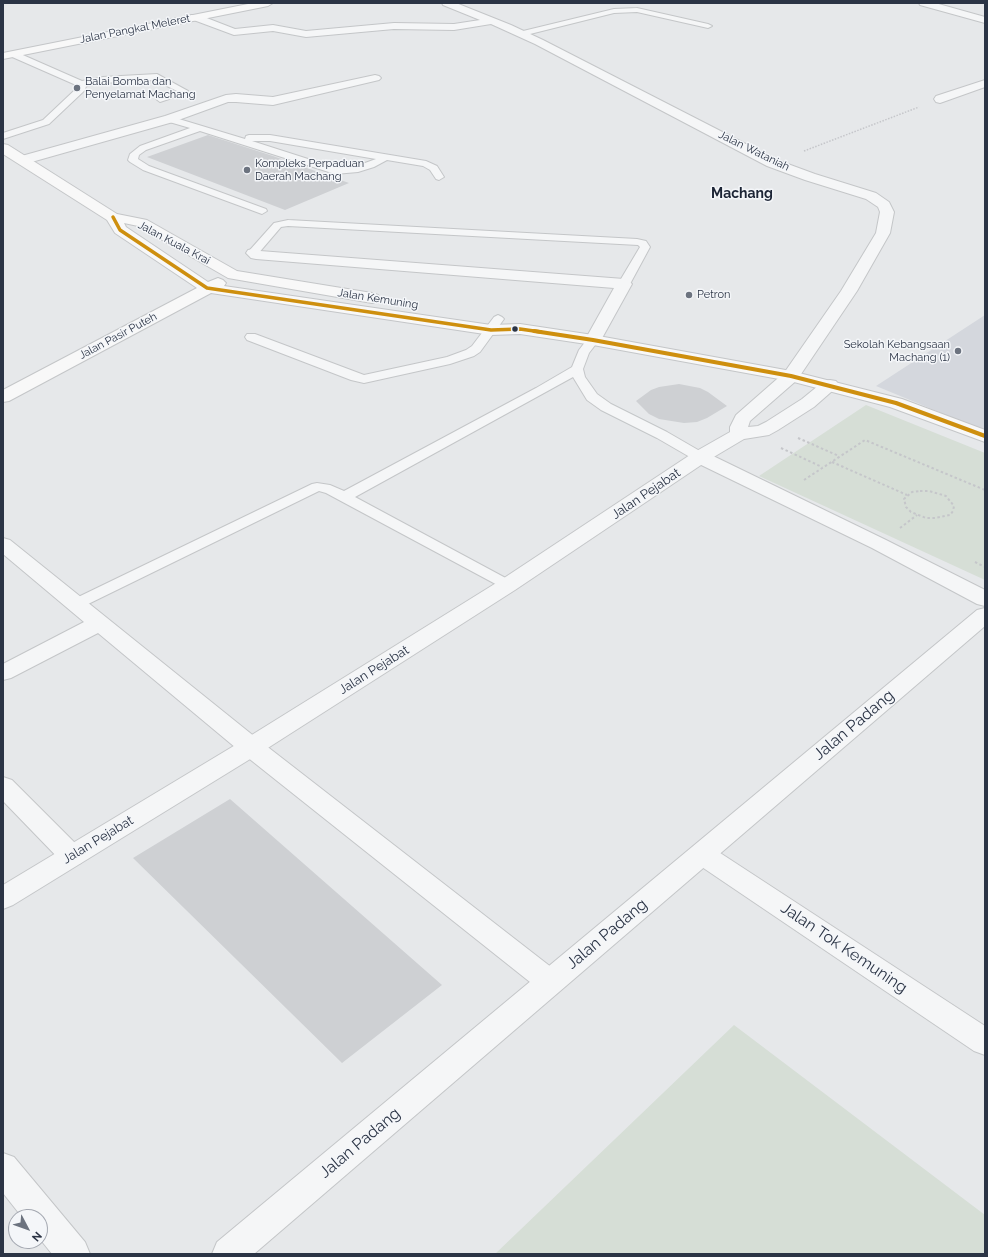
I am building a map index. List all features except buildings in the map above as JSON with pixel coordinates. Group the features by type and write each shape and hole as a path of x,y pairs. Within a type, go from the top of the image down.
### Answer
{"main road":[{"name":"Jalan Pangkal Meleret","path":"8,55 268,3"},
{"name":"Jalan Kuala Krai","path":"3,148 113,217 142,223 233,275"},
{"name":"Jalan Kuala Krai","path":"113,217 120,230 207,288"},
{"name":"Jalan Kemuning","path":"233,275 520,329 593,340 791,376 896,403 985,436"},
{"name":"Jalan Pasir Puteh","path":"3,397 233,275"},
{"name":"Jalan Kemuning","path":"207,288 494,324"}],"street":[{"name":"Jalan Wataniah","path":"447,3 522,34 679,113 772,163 810,177 871,196 884,205 888,212 883,233 849,291 791,376"},
{"path":"924,3 985,20"},
{"path":"194,17 234,32 272,28 306,34 394,26 454,27 491,21"},
{"path":"23,160 169,119 226,99 236,98 273,101 375,78"},
{"path":"940,99 985,82"},
{"path":"253,252 256,256 624,284 593,340"},
{"path":"745,434 739,427 742,419 791,376"},
{"name":"Jalan Pejabat","path":"3,898 251,747 508,585 700,457 745,434 763,430 772,426 808,403 830,385"},
{"path":"700,457 879,544 985,599"},
{"path":"3,544 251,747 550,982"},
{"name":"Jalan Padang","path":"229,1254 985,615"},
{"path":"3,673 99,622"},
{"path":"3,786 72,856"},
{"name":"Jalan Tok Kemuning","path":"702,854 985,1042"},
{"path":"3,1168 73,1254"}],"lane":[{"path":"522,34 614,11 637,10 708,26"},
{"path":"8,55 81,84 103,80 157,77 184,91 160,99"},
{"path":"3,136 49,120 80,91 82,88 81,84"},
{"path":"169,119 236,138 335,170 355,170 386,158"},
{"path":"200,128 143,148 135,154 133,160 146,168 262,212"},
{"path":"236,138 270,138 426,164 434,168 439,177"},
{"path":"253,252 278,225 288,223 629,242 642,244 645,247 624,284"},
{"path":"251,337 355,377 364,379 461,357 476,349 494,324"},
{"path":"593,340 583,353 577,369 579,377 592,397 606,407 662,435 700,457"},
{"path":"344,497 577,369"},
{"path":"76,604 313,488 326,488 508,585"}],"path":[{"path":"772,163 940,99"},
{"path":"772,426 839,457"},
{"path":"745,434 822,468"},
{"path":"799,483 865,440 985,490"},
{"path":"832,462 907,495"},
{"path":"920,491 938,493 951,501 954,506 953,510 950,515 926,518 917,515 906,507 904,499 907,495 912,492 920,491"},
{"path":"900,528 907,532"},
{"path":"971,561 985,567"}],"shaded area":[{"name":"Sekolah Kebangsaan Machang (1)","path":"985,315 985,431 876,386"},
{"path":"866,405 985,453 985,580 759,476"},
{"path":"734,1025 985,1215 985,1254 495,1254"}],"transit line":[{"path":"113,217 120,230 207,288 491,330 520,329 593,340 791,376 896,403 985,436"}],"place":[{"name":"Balai Bomba dan Penyelamat Machang","path":"77,88"},
{"name":"Kompleks Perpaduan Daerah Machang","path":"247,170"},
{"name":"Petron","path":"689,295"},
{"name":"Sekolah Kebangsaan Machang (1)","path":"958,351"}],"district":[{"name":"Machang","path":"742,194"}]}
